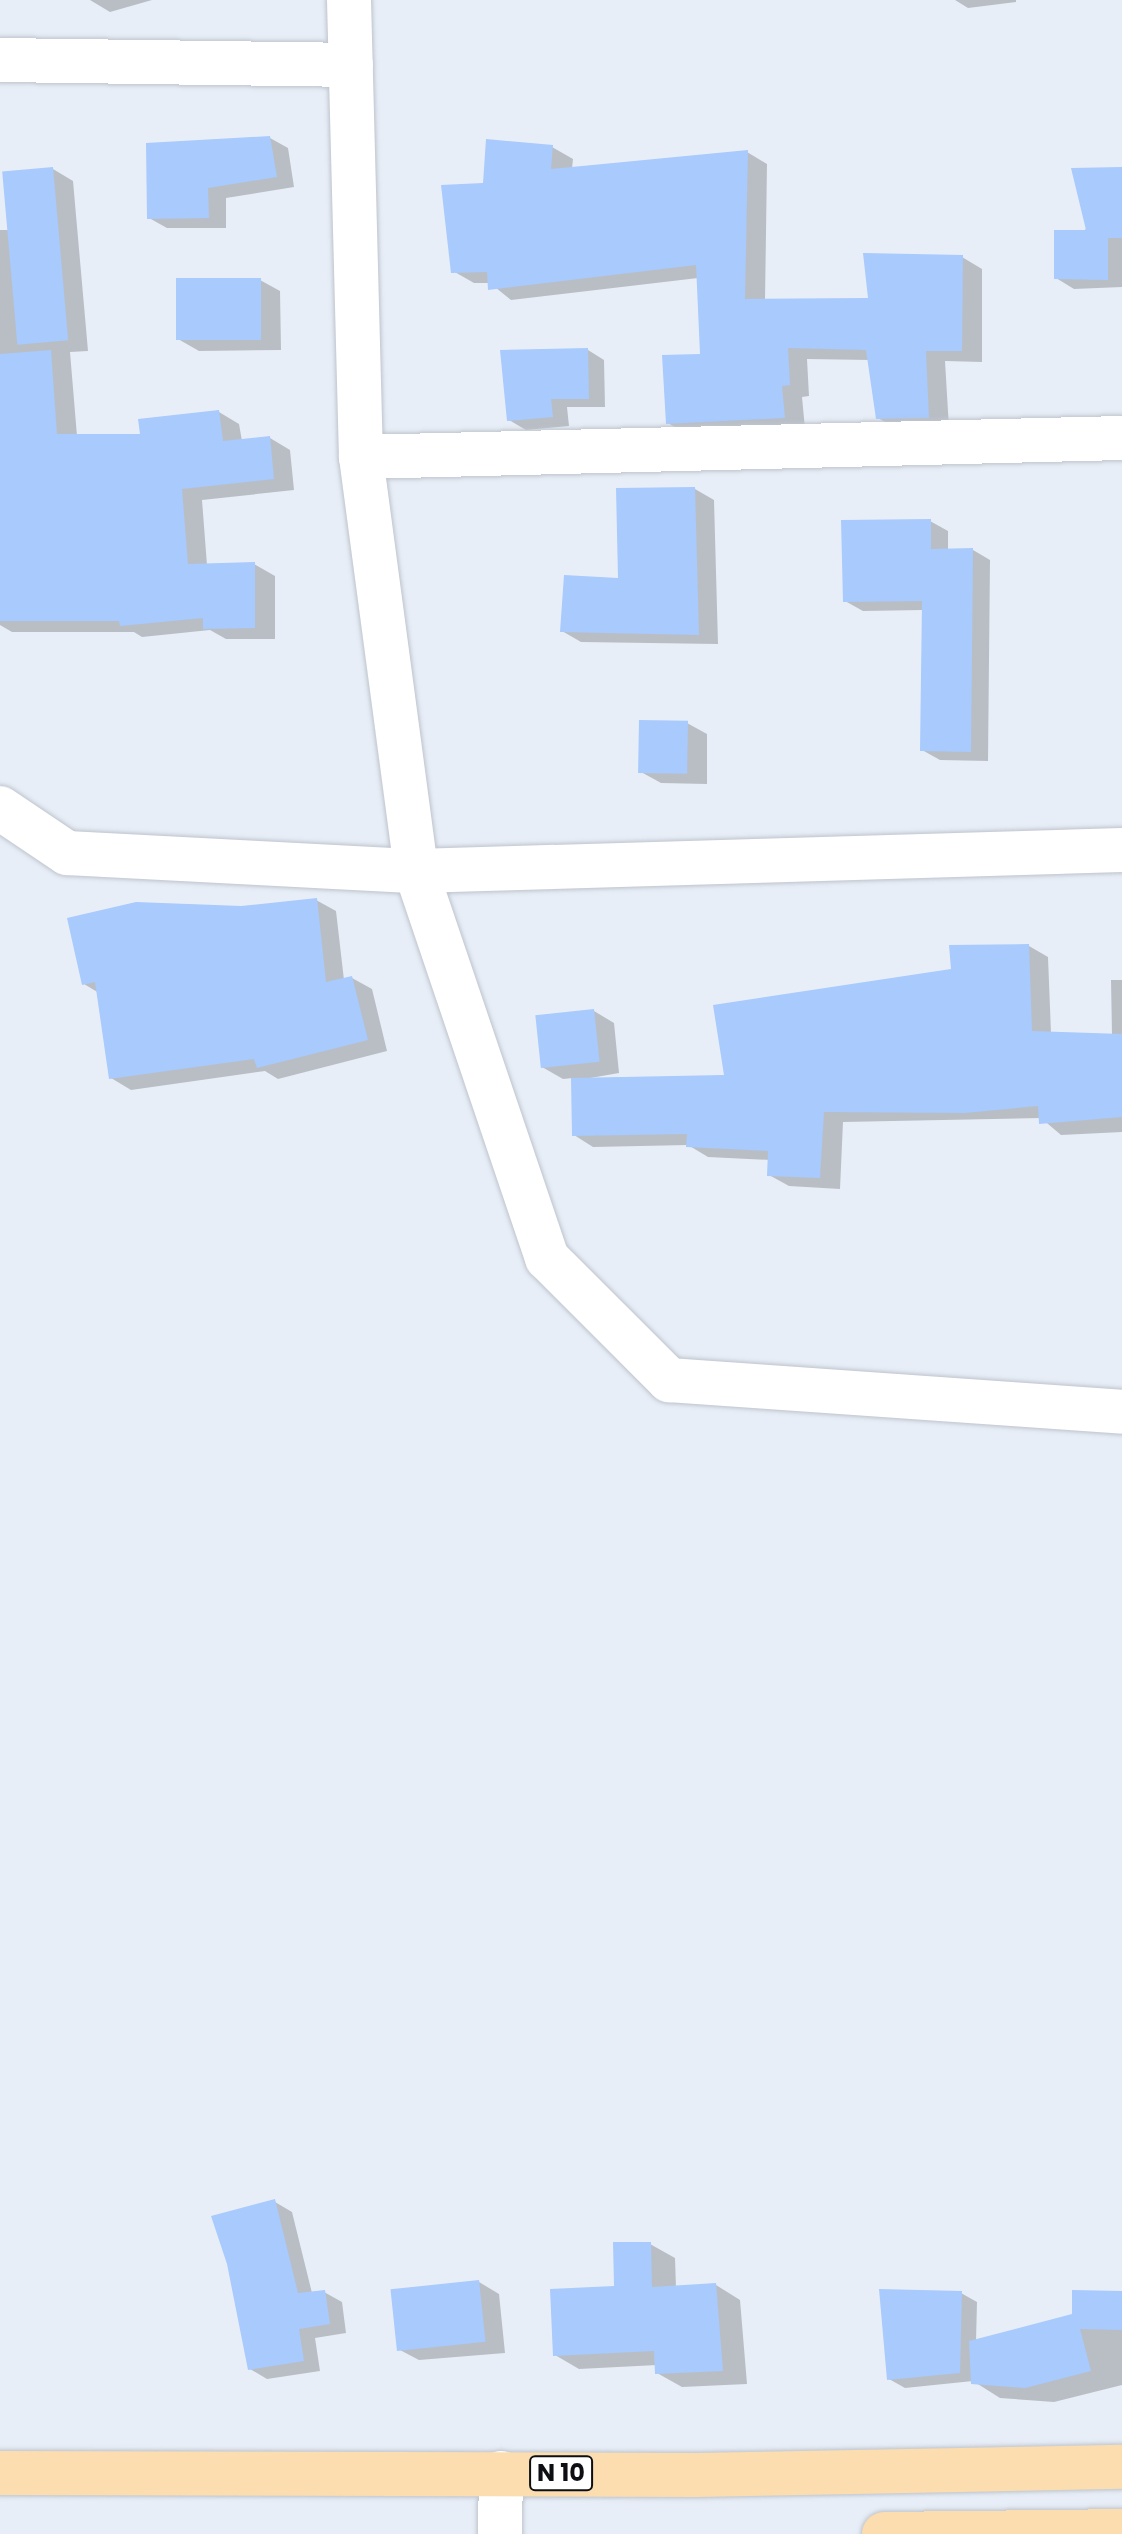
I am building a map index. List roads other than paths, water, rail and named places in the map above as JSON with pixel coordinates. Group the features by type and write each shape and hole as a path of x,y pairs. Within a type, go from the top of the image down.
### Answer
{"main road":[{"name":"N 10","path":"0,2473 696,2475 1122,2467"},
{"path":"884,2534 1122,2531"}],"street":[{"path":"349,0 361,457 416,871 547,1258 669,1380 1122,1412"},
{"path":"0,60 351,65"},
{"path":"361,457 1122,438"},
{"path":"0,808 67,853 416,871 1122,850"},
{"path":"500,2534 501,2473"}]}
